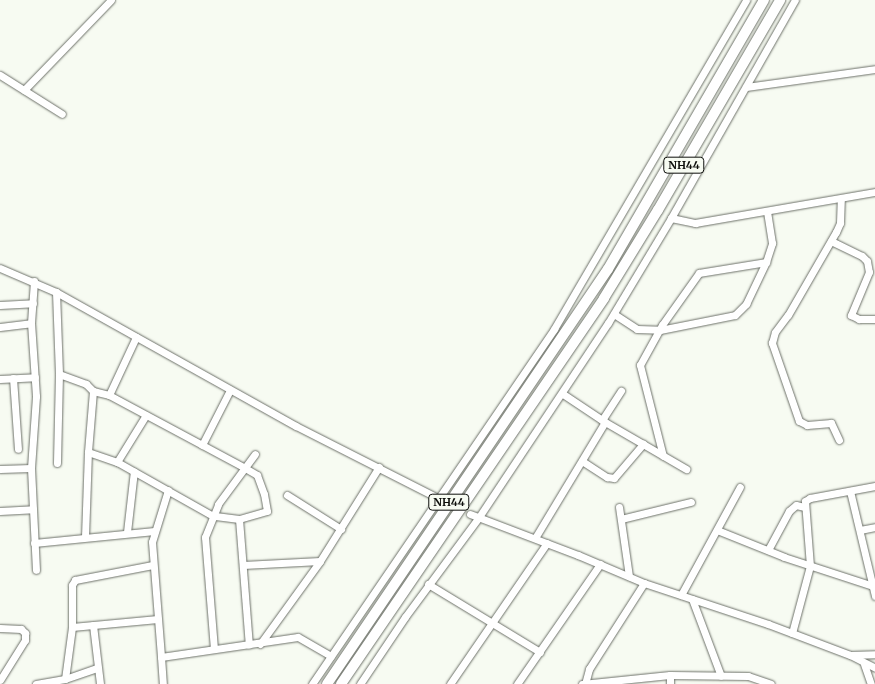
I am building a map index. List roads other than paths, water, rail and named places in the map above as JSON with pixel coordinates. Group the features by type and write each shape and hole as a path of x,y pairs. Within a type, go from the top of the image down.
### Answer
{"highway":[{"name":"NH44","path":"327,684 599,283 764,0"},
{"name":"NH44","path":"341,684 531,402 604,298 658,210 780,0"}],"street":[{"path":"24,90 111,0"},
{"path":"312,684 554,329 746,0"},
{"path":"360,684 428,584 479,518 563,394 614,314 795,0"},
{"path":"746,87 875,68"},
{"path":"0,75 62,114"},
{"path":"671,218 695,223 875,192"},
{"path":"839,440 830,423 807,425 799,421 772,343 775,332 788,315 840,223 841,199"},
{"path":"614,314 638,329 660,330 735,315 746,304 766,262 772,243 768,211"},
{"path":"831,241 862,256 867,261 869,272 851,315 859,319 875,319"},
{"path":"663,456 640,365 660,330 698,272 766,262"},
{"path":"0,268 56,292 230,390 439,499"},
{"path":"34,281 31,323 35,377 31,468 36,570"},
{"path":"56,292 59,374 57,463"},
{"path":"0,305 33,304"},
{"path":"0,327 31,323"},
{"path":"109,395 136,337"},
{"path":"59,374 86,384 93,391 109,395 257,475 264,494 267,511 239,519 214,516 117,462 88,452"},
{"path":"0,379 35,377"},
{"path":"13,378 18,449"},
{"path":"202,445 230,390"},
{"path":"85,537 88,452 93,391"},
{"path":"536,538 621,391"},
{"path":"563,394 604,421 686,469"},
{"path":"117,462 146,415"},
{"path":"582,461 607,477 614,478 643,444"},
{"path":"214,649 204,551 205,537 218,504 255,454"},
{"path":"260,644 320,561 379,467"},
{"path":"0,468 31,468"},
{"path":"127,532 134,471"},
{"path":"792,633 810,566 805,502 810,498 875,486"},
{"path":"681,595 740,487"},
{"path":"163,684 152,542 168,490"},
{"path":"850,490 875,596"},
{"path":"287,495 340,529"},
{"path":"621,519 691,502"},
{"path":"768,550 789,511 796,505 804,507"},
{"path":"619,507 629,576"},
{"path":"0,511 33,509"},
{"path":"470,514 536,538 644,583 792,633 850,655 864,664 875,668"},
{"path":"239,519 249,644"},
{"path":"860,530 875,527"},
{"path":"717,530 810,566 873,586"},
{"path":"34,543 127,532 154,531"},
{"path":"450,684 547,543"},
{"path":"243,565 320,561"},
{"path":"517,684 600,564"},
{"path":"65,679 72,627 72,585 75,580 153,565"},
{"path":"644,583 589,668 584,684 670,675 748,676 772,684"},
{"path":"428,584 540,652"},
{"path":"692,599 721,676"},
{"path":"72,627 158,619"},
{"path":"93,625 100,684"},
{"path":"0,628 21,629 25,633 25,640 3,667 0,680"},
{"path":"161,657 298,637 330,656"},
{"path":"850,655 875,654"},
{"path":"864,664 871,684"},
{"path":"36,684 65,679 98,668"},
{"path":"670,675 670,684"}]}
